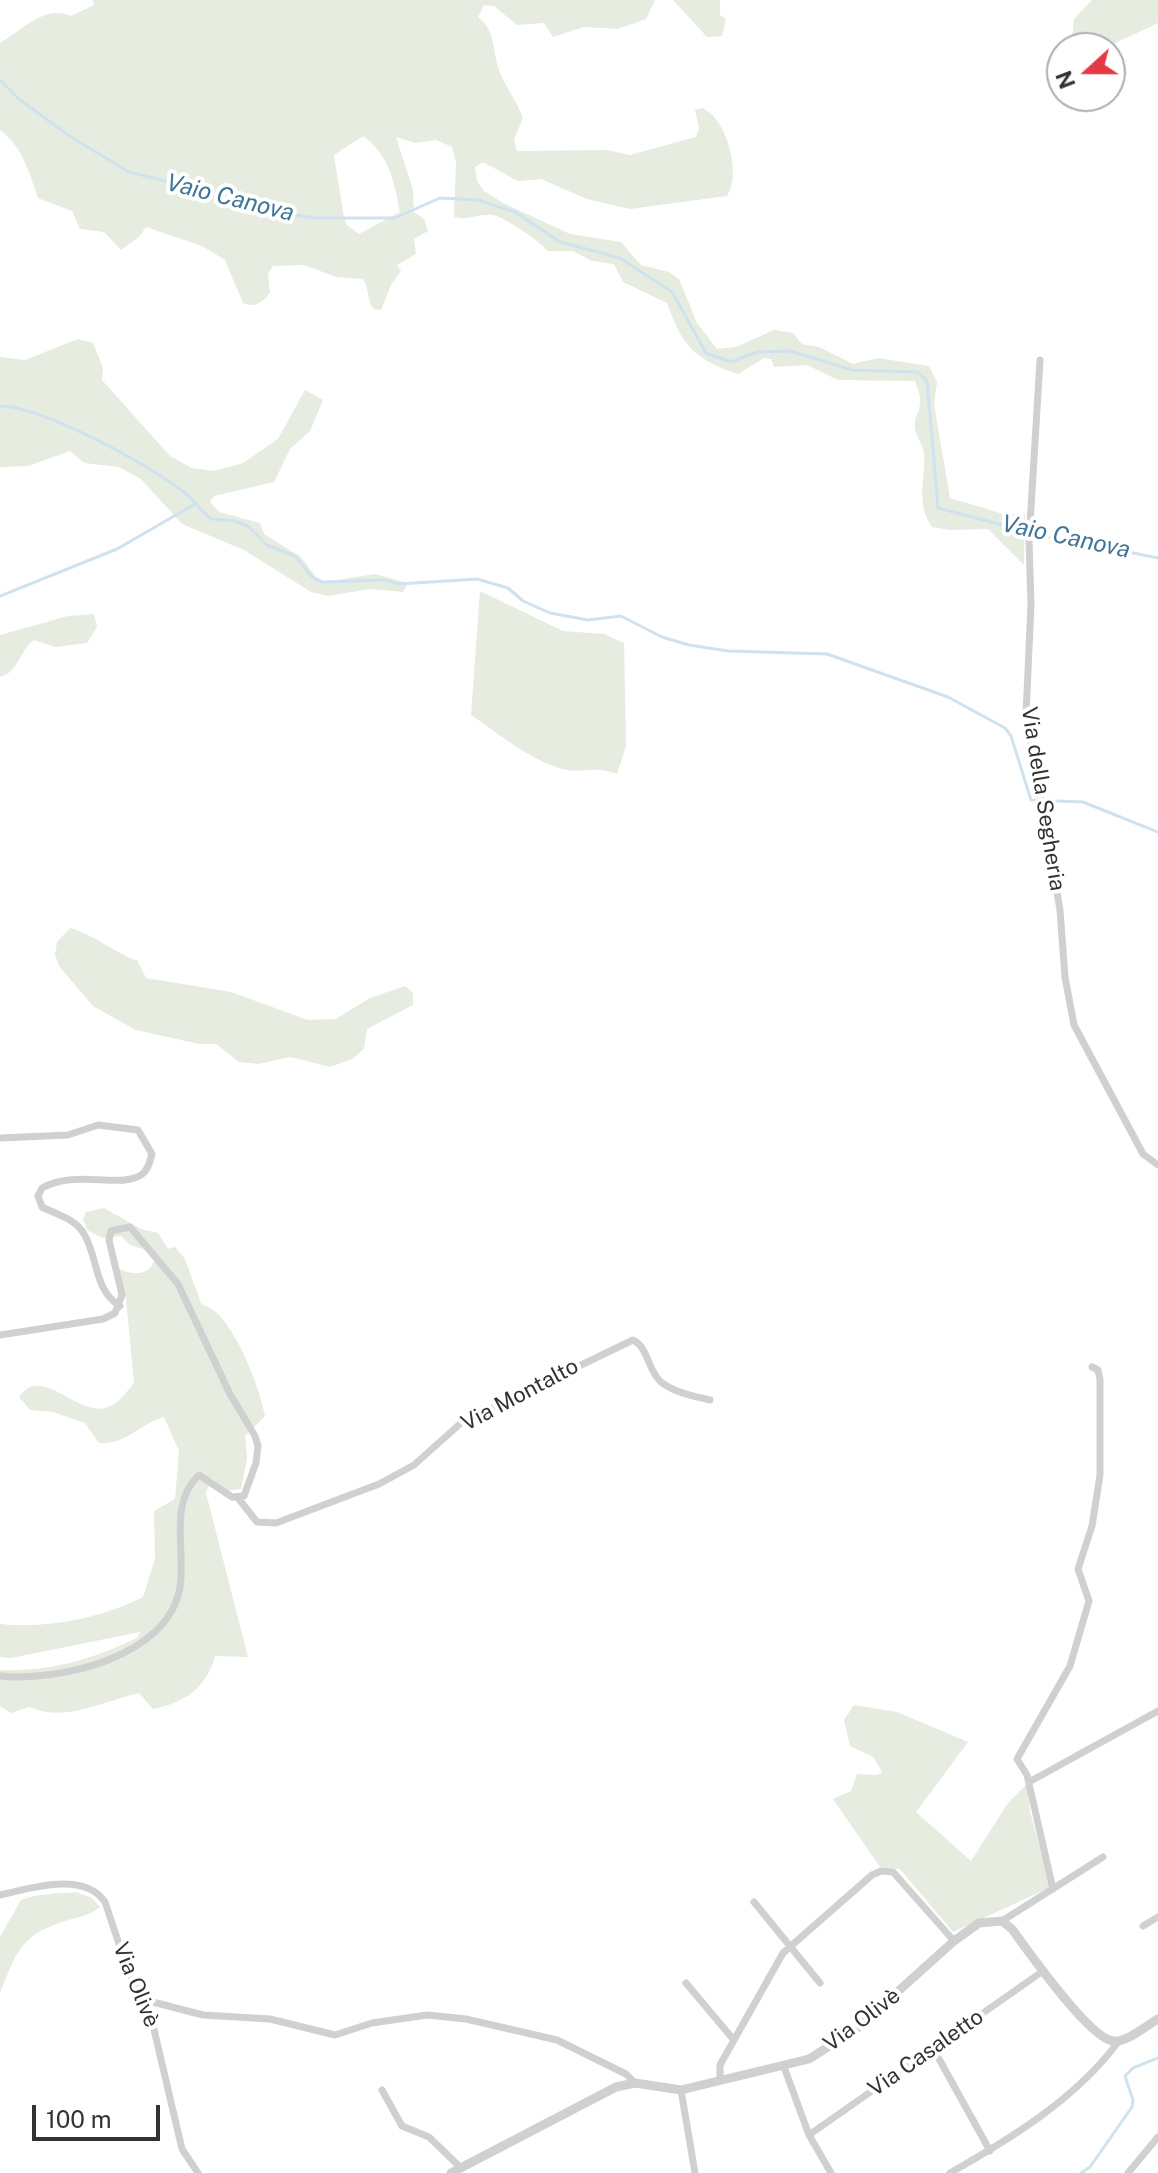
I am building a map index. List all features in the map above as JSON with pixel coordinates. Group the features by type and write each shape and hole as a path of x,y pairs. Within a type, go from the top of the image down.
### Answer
{"street":[{"name":"Via della Segheria","path":"1040,360 1029,541 1031,604 1026,715 1060,910 1074,1025 1143,1154 1158,1165"},
{"path":"0,1138 68,1135 98,1125 138,1130 152,1154 141,1176 126,1179 69,1178 42,1188 38,1196 42,1207 69,1219 84,1232 101,1287 108,1298 120,1306"},
{"path":"120,1306 121,1280 109,1240 111,1231 117,1227 130,1227 178,1284 230,1394 255,1436 258,1446 250,1489 238,1498"},
{"path":"0,1335 103,1319 120,1306"},
{"name":"Via Montalto","path":"0,1676 33,1677 105,1662 148,1638 164,1624 180,1590 183,1559 180,1522 190,1483 199,1475 238,1498 257,1522 276,1523 345,1499 414,1465 461,1423 633,1340 640,1344 659,1381 676,1391 710,1400"},
{"path":"1053,1889 1029,1782 1017,1759 1070,1666 1089,1601 1078,1569 1092,1526 1102,1458 1100,1379 1098,1370 1092,1367"},
{"path":"1029,1782 1158,1711"},
{"path":"1103,1857 1002,1921 1073,2008 1104,2037 1118,2042"},
{"path":"720,2081 720,2065 771,1968 790,1945 881,1871 893,1872 954,1941"},
{"name":"Via Olivè","path":"1,1897 77,1884 99,1892 127,1968 145,2000 160,2049 182,2149 198,2173"},
{"path":"754,1902 820,1983"},
{"path":"1143,1926 1158,1917"},
{"name":"Via Olivè","path":"382,2090 402,2126 429,2137 456,2170 616,2087 635,2083 681,2090 809,2059 855,2030 954,1941 979,1923 1002,1921"},
{"name":"Via Casaletto","path":"809,2135 1043,1971"},
{"path":"686,1983 733,2039"},
{"path":"145,2000 203,2015 270,2019 335,2035 372,2023 427,2015 466,2019 557,2040 626,2074 635,2083"},
{"path":"950,2173 1024,2128 1081,2081 1118,2042 1158,2019"},
{"path":"933,2048 990,2151"},
{"path":"784,2067 809,2135 831,2173"},
{"path":"681,2090 695,2173"},
{"path":"1128,2173 1158,2137"}],"shaded area":[{"path":"93,0 655,0 646,19 618,29 584,27 553,37 544,23 517,25 494,6 484,5 478,17 489,30 499,69 523,118 514,139 517,151 607,150 630,155 696,137 699,128 695,110 702,108 719,123 730,148 733,174 727,196 630,209 587,199 541,179 518,181 483,162 475,167 477,181 484,191 503,203 570,234 621,242 641,265 669,272 679,279 697,323 717,349 736,347 774,330 793,333 802,344 819,347 853,364 878,358 929,366 937,382 934,404 950,498 1003,514 1025,514 1024,565 988,529 932,527 924,509 924,453 915,429 920,399 915,381 838,380 807,365 774,367 771,359 764,358 738,374 711,363 700,357 685,341 667,303 623,282 614,264 592,261 573,251 547,251 522,230 493,215 454,217 456,162 452,147 436,140 415,143 396,137 413,190 414,212 424,219 428,231 414,239 416,254 397,265 401,271 391,285 381,310 372,306 363,279 336,277 304,265 273,266 268,274 270,293 258,304 243,303 225,260 202,246 146,227 139,237 121,250 104,232 80,229 72,211 38,198 20,152 0,130 0,43 43,16 61,13 71,16 94,5","holes":["363,136 372,143 389,170 400,212 359,234 347,225 344,218 334,155"]},
{"path":"673,0 720,0 720,15 726,19 722,36 707,37"},
{"path":"1092,0 1158,0 1158,23 1126,38 1126,32 1073,32 1074,19"},
{"path":"78,339 93,343 103,368 102,380 170,456 192,468 214,471 243,463 278,439 305,390 323,400 310,431 290,449 274,482 214,496 210,502 219,512 260,523 264,534 301,557 316,577 326,582 375,574 408,583 403,592 370,589 328,596 311,592 244,550 182,524 141,479 119,467 84,463 70,451 28,466 0,467 0,357 25,360"},
{"path":"480,591 563,631 604,634 624,643 626,746 617,774 602,770 569,770 550,765 471,715"},
{"path":"94,614 97,627 87,643 55,647 34,640 11,671 0,677 0,635 68,616"},
{"path":"70,928 137,960 146,978 231,992 308,1020 336,1019 370,998 405,986 413,993 413,1005 367,1029 364,1049 352,1059 330,1067 290,1057 259,1064 239,1062 216,1044 199,1044 136,1030 93,1006 59,966 55,955 57,942"},
{"path":"104,1208 141,1229 158,1233 168,1249 175,1247 185,1259 201,1303 217,1313 233,1334 258,1390 265,1416 245,1436 247,1458 241,1489 225,1491 211,1478 206,1493 248,1657 215,1656 206,1677 193,1692 175,1703 153,1709 139,1693 70,1712 56,1713 29,1707 11,1713 0,1706 0,1670 36,1669 71,1663 137,1638 140,1632 11,1658 0,1657 0,1624 36,1625 73,1620 110,1611 143,1597 155,1559 154,1511 175,1499 179,1451 164,1417 117,1441 99,1443 85,1423 53,1412 30,1410 19,1397 29,1388 39,1386 99,1409 114,1404 134,1383 126,1299 115,1267 141,1273 151,1267 156,1253 130,1245 121,1236 103,1238 87,1230 83,1219 86,1212"},
{"path":"854,1705 897,1712 968,1742 916,1812 971,1861 1008,1803 1027,1784 1030,1812 1051,1887 953,1932 900,1869 880,1867 833,1799 851,1791 857,1774 877,1775 882,1772 873,1757 850,1746 844,1720"},
{"path":"76,1892 92,1898 100,1907 50,1926 29,1939 16,1956 0,1993 0,1937 21,1900"}],"waterway":[{"name":"Vaio Canova","path":"0,80 19,99 71,137 129,172 189,187 253,209 315,218 395,218 440,198 478,200 515,212 560,242 620,258 672,292 706,353 731,362 757,352 790,351 852,370 918,372 927,381 938,508 1064,541 1106,541 1128,552 1158,558"},
{"path":"0,406 43,416 123,453 169,481 212,519 235,521 249,527 267,545 295,556 312,577 322,582 385,580 399,584 477,579 508,588 523,601 550,613 588,620 621,616 662,637 728,651 827,654 948,697 1005,728 1011,736 1031,800 1083,802 1158,832"},
{"path":"0,596 117,549 195,504"},
{"path":"1081,2173 1090,2167 1132,2107 1133,2100 1125,2076 1133,2068 1158,2058"}]}
